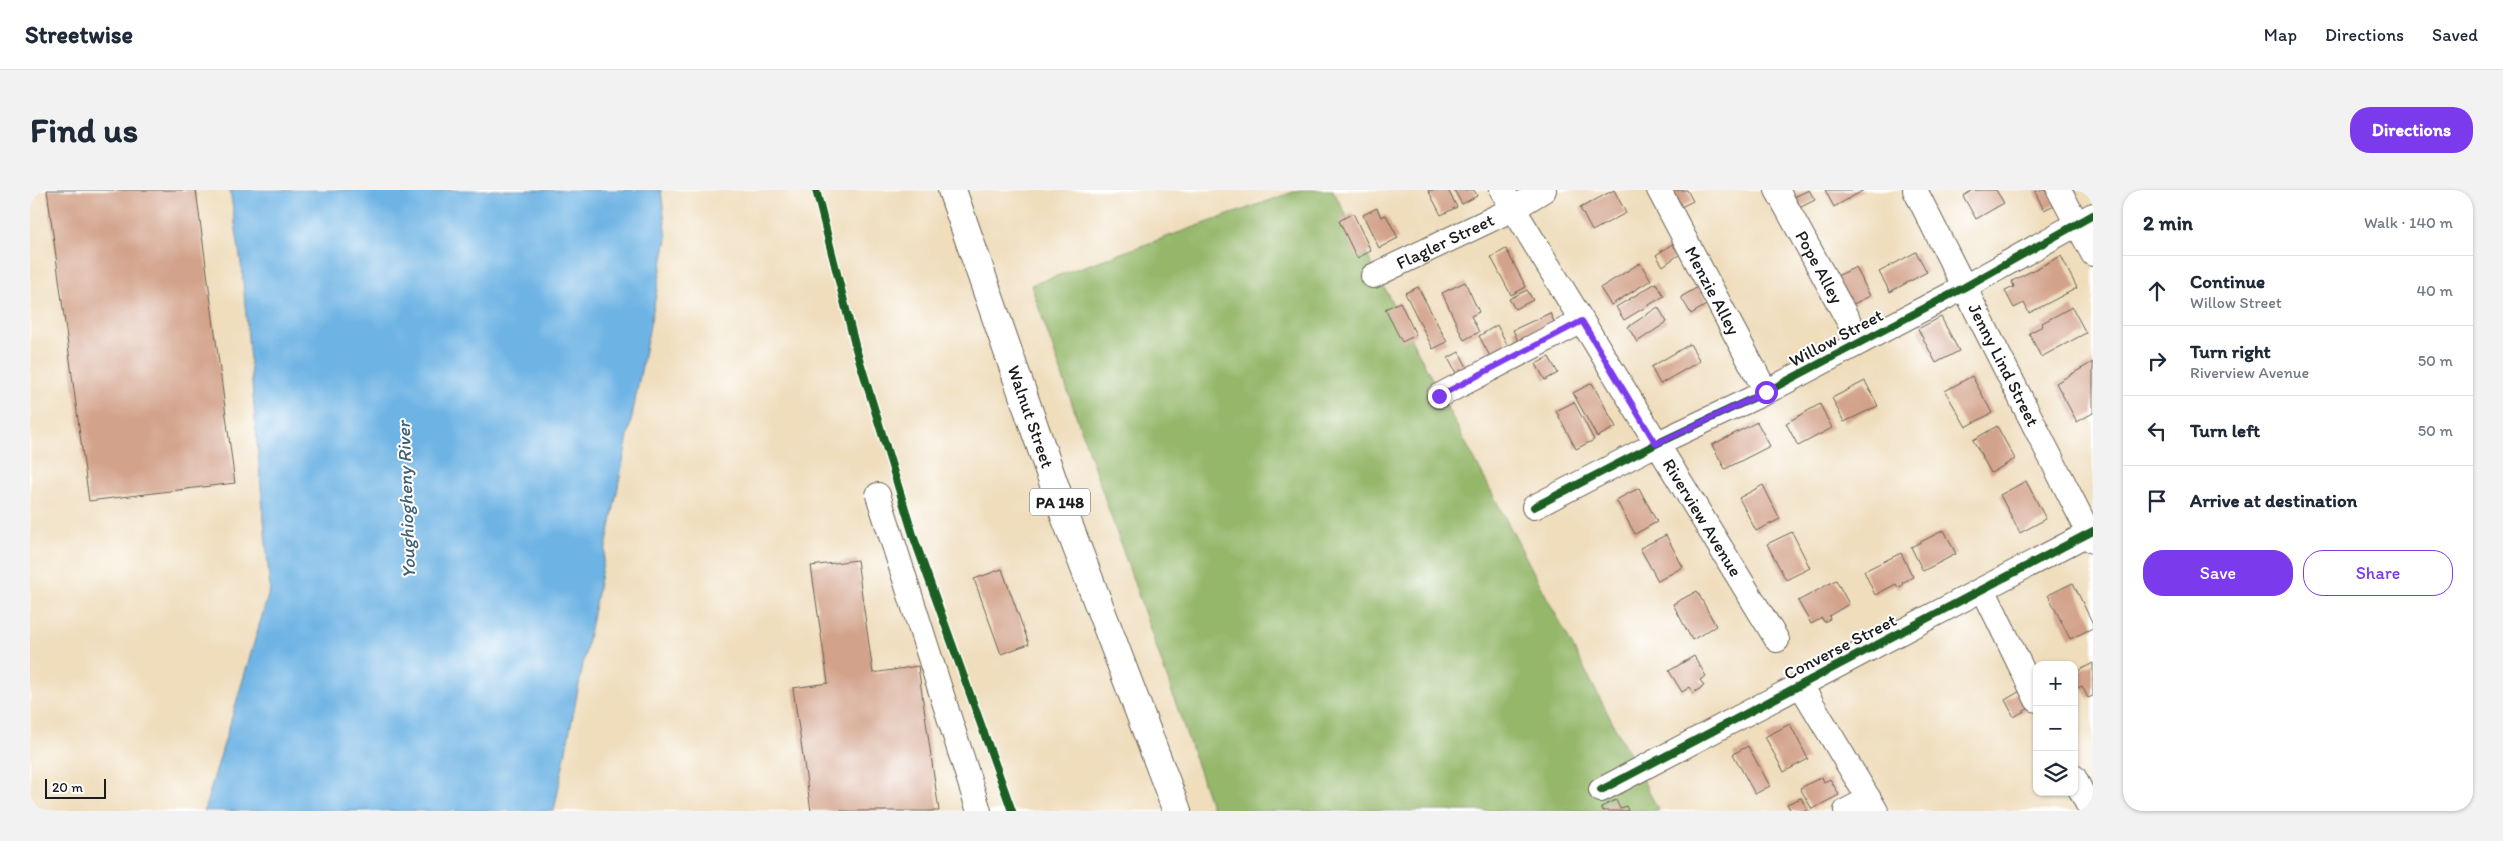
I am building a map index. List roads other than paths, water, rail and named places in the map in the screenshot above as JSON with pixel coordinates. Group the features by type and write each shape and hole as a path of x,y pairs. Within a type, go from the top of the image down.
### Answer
{"main road":[{"name":"Walnut Street","path":"952,190 1065,516 1177,811"}],"street":[{"name":"Flagler Street","path":"1373,276 1507,200 1544,190"},
{"name":"Menzie Alley","path":"1659,190 1766,392"},
{"name":"Pope Alley","path":"1777,190 1860,342"},
{"name":"Jenny Lind Street","path":"1915,190 1963,288 2092,535"},
{"path":"2059,190 2085,219 2093,254"},
{"name":"Riverview Avenue","path":"1507,200 1777,640"},
{"name":"Willow Street","path":"1534,507 1656,444 1766,392 1963,288 2085,219"},
{"path":"1439,396 1582,321"},
{"path":"878,495 979,811"},
{"name":"Converse Street","path":"1601,790 1800,684 2092,535"},
{"path":"1983,589 2033,692"},
{"path":"1800,684 1872,805 1846,811"},
{"path":"2078,785 2091,811"}],"water":[{"name":"Youghiogheny River","path":"230,190 661,190 667,239 554,811 204,811 270,589 242,270"}]}
